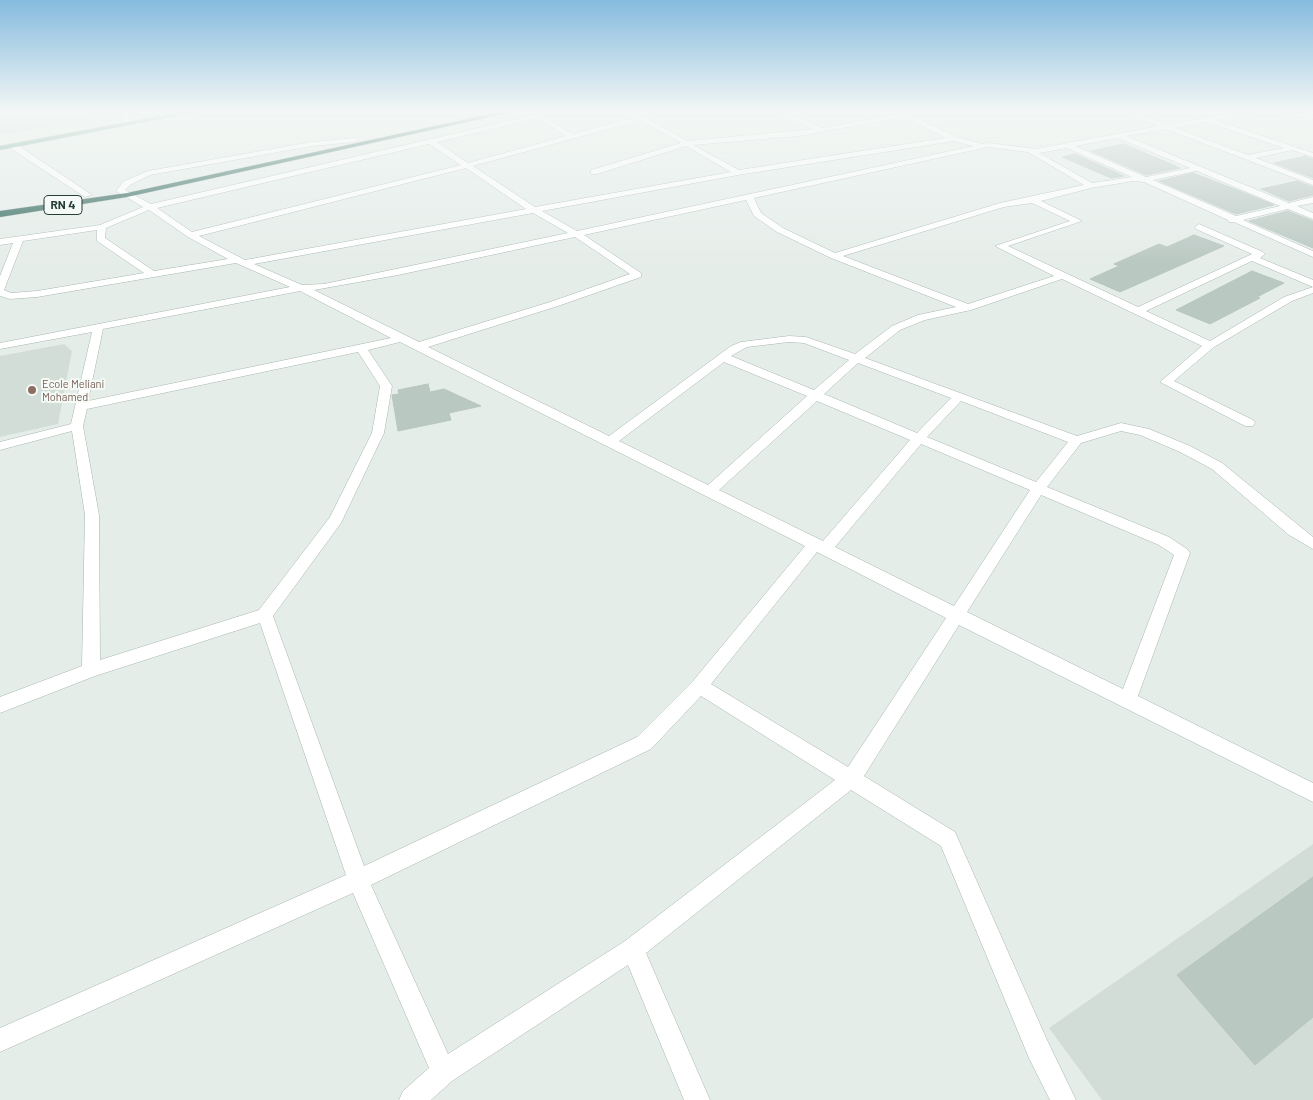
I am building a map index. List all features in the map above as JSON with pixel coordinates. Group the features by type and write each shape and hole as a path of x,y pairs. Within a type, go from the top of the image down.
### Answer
{"highway":[{"name":"RN 4","path":"0,207 88,195 124,193 258,162"},
{"name":"RN 4","path":"0,214 124,193 270,162"}],"street":[{"path":"38,162 88,195"},
{"path":"207,162 148,173 127,183 124,193 241,262 301,288 399,339 957,614 1313,793"},
{"path":"0,242 102,227 150,207 339,162"},
{"path":"416,347 554,304 638,275 575,233 532,210 460,162"},
{"path":"191,234 478,162"},
{"path":"594,172 625,162"},
{"path":"719,162 738,173"},
{"path":"19,239 0,290 10,296 37,294 152,274 241,262 806,162"},
{"path":"0,346 301,288 324,287 906,162"},
{"path":"1050,162 1091,186"},
{"path":"1105,162 1313,254"},
{"path":"1180,162 1313,216"},
{"path":"1258,162 1313,183"},
{"path":"834,256 1003,205 1091,186 1134,179 1143,180 1196,169"},
{"path":"749,196 757,214 780,230 834,256 967,308"},
{"path":"1033,200 1078,221 1000,246 1210,345"},
{"path":"1138,312 1260,254 1199,228 1313,200"},
{"path":"102,227 100,239 152,274"},
{"path":"1253,258 1313,284"},
{"path":"709,491 856,359 907,322 967,308 1063,276"},
{"path":"1249,423 1166,382 1210,345 1288,299 1313,290"},
{"path":"91,670 92,515 77,426 98,328"},
{"path":"82,406 399,339"},
{"path":"609,442 735,348 745,344 789,339 806,340 1076,440"},
{"path":"0,705 91,670 265,615 336,519 378,433 386,386 361,348"},
{"path":"723,357 1164,541 1182,553 1127,701"},
{"path":"0,1040 358,880 644,743 699,686 820,547 959,396"},
{"path":"0,446 77,426"},
{"path":"412,1100 443,1072 633,949 851,779 1038,489 1076,440 1121,427 1144,432 1186,449 1217,466 1294,531 1313,544"},
{"path":"265,615 358,880 443,1072"},
{"path":"699,686 948,839 1038,1049 1063,1100"},
{"path":"633,949 697,1100"}],"shaded area":[{"name":"Ecole Meliani Mohamed","path":"64,344 72,351 58,424 0,437 0,356"},
{"path":"1313,844 1313,1100 1102,1100 1049,1028"}],"building":[{"path":"1074,162 1094,162 1124,176 1111,178"},
{"path":"1117,162 1167,162 1180,168 1146,175"},
{"path":"1313,162 1313,178 1274,163"},
{"path":"1193,173 1274,205 1236,214 1159,181"},
{"path":"1297,181 1313,187 1313,195 1289,201 1261,189"},
{"path":"1288,211 1313,221 1313,248 1249,221"},
{"path":"1194,235 1224,246 1120,292 1090,279 1119,266 1114,264 1159,244 1167,247"},
{"path":"1252,271 1284,283 1210,324 1176,310"},
{"path":"428,384 430,392 444,389 481,406 449,413 451,420 398,431 392,395 399,394 398,390"},
{"path":"1313,877 1313,1017 1255,1065 1177,975"}],"place":[{"name":"Ecole Meliani Mohamed","path":"32,390"}]}
